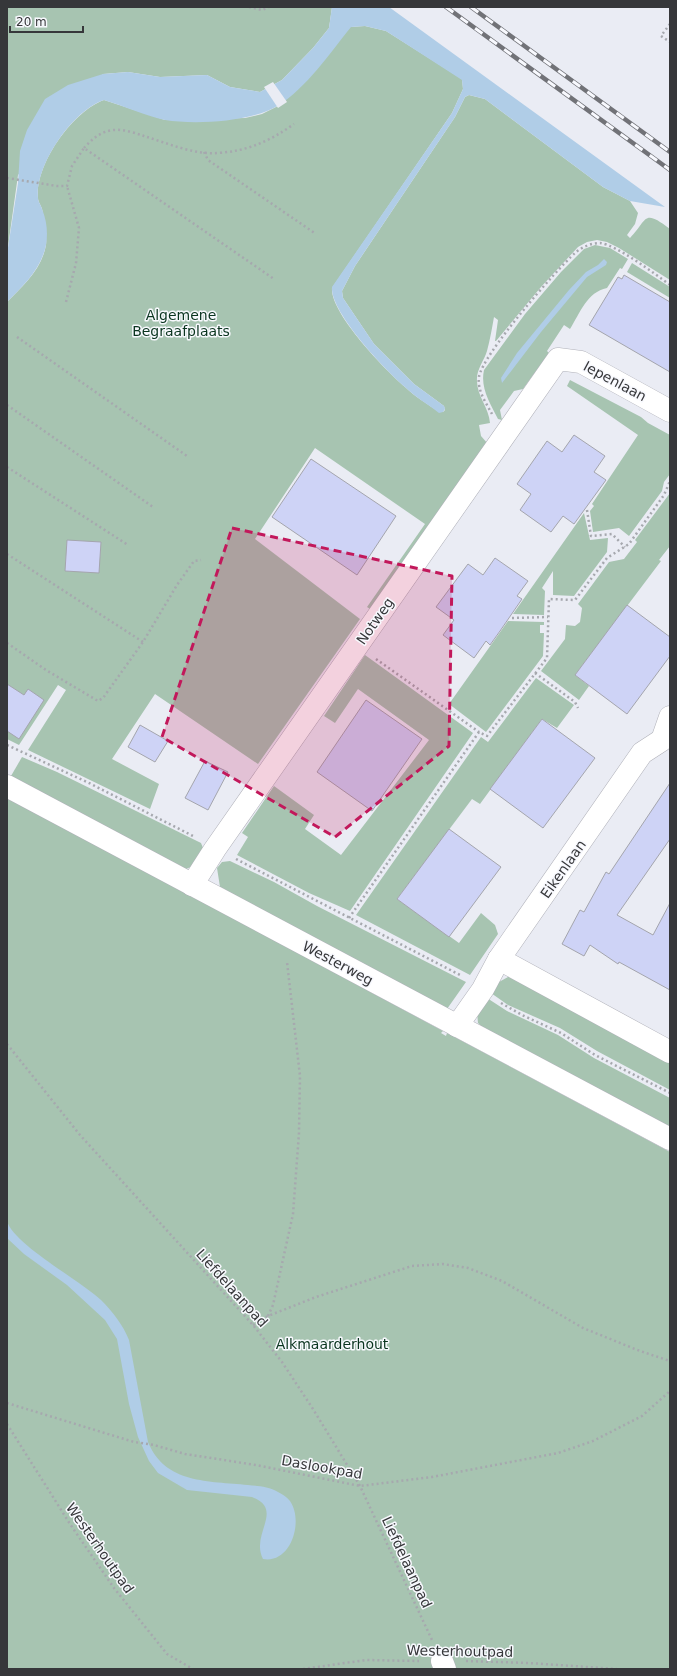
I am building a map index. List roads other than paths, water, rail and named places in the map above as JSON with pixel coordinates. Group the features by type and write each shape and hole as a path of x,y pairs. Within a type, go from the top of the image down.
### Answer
{"street":[{"name":"Iepenlaan","path":"558,359 581,362 670,411"},
{"name":"Notweg","path":"192,884 558,359"},
{"name":"Eikenlaan","path":"457,1026 482,989 499,959 642,753 666,743 670,717"},
{"name":"Westerweg","path":"7,786 670,1139"},
{"path":"499,959 670,1052"}],"water":[{"path":"332,7 389,7 665,207 630,201 603,187 485,99 469,95 465,97 455,117 355,266 342,291 343,298 374,344 414,384 444,406 445,409 443,412 439,413 413,394 396,379 360,340 340,311 334,298 332,287 452,113 463,89 462,80 386,31 365,26 351,27 308,80 289,98 268,111 239,119 224,121 177,121 158,118 104,100 92,106 80,115 58,140 49,155 39,185 38,199 47,227 47,240 44,254 31,276 7,302 7,254 18,183 20,151 27,130 45,99 68,85 103,74 128,72 160,77 207,75 230,87 260,92 282,80 313,48 329,28"},
{"path":"604,259 607,262 606,265 587,277 541,332 502,383 501,378 517,353 569,290 586,272 598,265"},
{"path":"7,1221 12,1230 21,1240 101,1300 121,1324 129,1340 148,1442 156,1456 165,1466 190,1478 204,1481 256,1486 275,1490 290,1501 294,1509 296,1519 295,1529 288,1548 281,1555 273,1559 263,1559 260,1550 260,1541 267,1516 266,1509 261,1502 252,1497 187,1490 158,1473 149,1461 138,1437 129,1404 117,1339 105,1320 67,1285 24,1254 7,1238"}],"railway":[{"path":"446,7 670,170"},
{"path":"471,7 670,152"}],"park label":[{"name":"Algemene Begraafplaats","path":"181,324"},
{"name":"Alkmaarderhout","path":"332,1344"}]}
